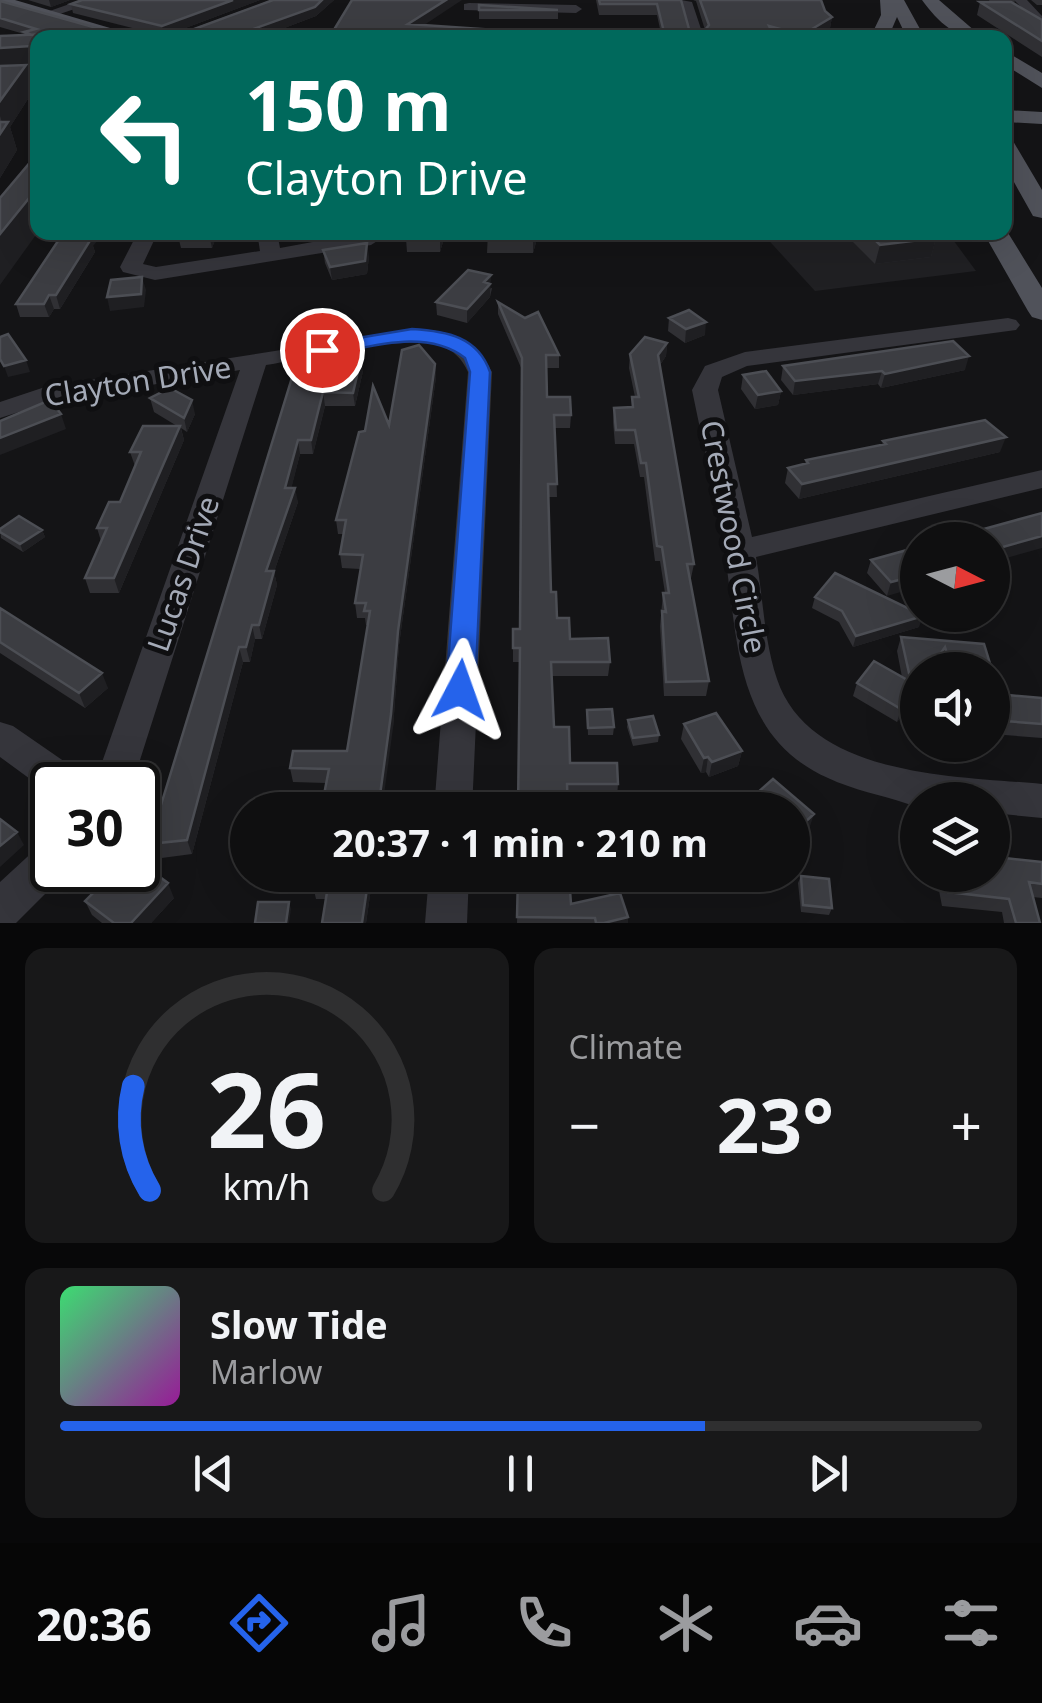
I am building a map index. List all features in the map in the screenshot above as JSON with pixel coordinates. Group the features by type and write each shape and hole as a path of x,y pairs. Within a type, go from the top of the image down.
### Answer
{"main road":[{"path":"883,30 889,15 888,0"},
{"path":"896,0 912,30"},
{"path":"910,0 927,5 963,30"},
{"path":"0,1 107,30"},
{"path":"927,5 939,30"},
{"path":"1012,62 1042,82"},
{"path":"0,83 30,82"},
{"path":"1012,108 1042,110"},
{"path":"1012,116 1042,118"},
{"path":"1012,158 1042,211"},
{"path":"1012,225 1042,283"},
{"path":"1000,240 1042,312"}],"street":[{"path":"48,14 95,0"},
{"path":"197,30 284,0"},
{"path":"1020,0 1038,17"},
{"path":"686,2 695,30"},
{"path":"469,8 576,10"},
{"path":"144,240 131,267 137,272 155,274 371,240"},
{"path":"268,240 271,257"},
{"name":"Crestwood Circle","path":"1008,325 745,359 717,367 706,377 705,390 740,550 759,678 776,712 802,740 838,766 908,786 1042,800"},
{"name":"Clayton Drive","path":"0,410 45,395 412,335 436,336 458,344 474,356 480,372 454,792"},
{"name":"Lucas Drive","path":"121,762 255,363"},
{"path":"740,550 1042,479"},
{"path":"0,737 35,762"},
{"path":"0,910 30,881"},
{"path":"446,923 448,892"}],"shaded area":[{"path":"768,240 953,240 976,271 815,291"}],"building":[{"path":"82,0 233,0 162,26 71,4"},
{"path":"273,0 322,0 315,7 250,30 191,30"},
{"path":"352,0 446,0 408,24 483,29 482,30 334,30"},
{"path":"599,0 681,0 689,29 705,30 664,30 657,4 600,4"},
{"path":"700,0 821,0 832,17 810,30 769,26 771,30 705,30 709,25"},
{"path":"0,1 104,30 32,30 36,29 0,18"},
{"path":"980,2 1011,2 1042,20 1042,41"},
{"path":"479,5 558,10 479,10"},
{"path":"30,35 30,46 0,48 0,36"},
{"path":"26,65 0,101 0,66"},
{"path":"30,162 30,197 0,234 0,198"},
{"path":"59,240 90,240 56,295 49,295 44,304 16,304"},
{"path":"875,240 920,240 880,245"},
{"path":"367,243 365,261 330,267 323,250"},
{"path":"468,270 491,275 484,282 490,284 467,309 436,302"},
{"path":"142,277 141,294 107,297 111,280"},
{"path":"498,302 525,318 538,312 559,355 546,355 547,397 570,397 571,415 554,415 557,484 548,484 551,592 556,592 557,618 569,618 570,639 608,638 610,662 551,662 554,727 569,727 570,763 617,763 618,784 567,784 567,792 518,792 520,648 513,648 513,629 520,629 522,358"},
{"path":"689,310 706,322 686,329 669,318"},
{"path":"8,334 26,360 4,366 0,359 0,337"},
{"path":"645,337 667,343 658,355 694,564 687,564 709,681 666,682 662,611 666,612 663,593 669,593 662,547 657,546 646,463 641,463 635,430 616,430 614,408 633,407 632,397 639,397 630,354"},
{"path":"953,341 969,356 885,374 882,371 795,381 783,366"},
{"path":"419,345 435,364 380,792 325,792 329,769 290,768 293,751 347,751 370,611 364,611 366,603 355,603 363,555 340,554 346,520 336,520 359,432 365,431 373,386 389,425 402,350"},
{"path":"298,358 361,358 353,393 323,392 311,440 298,440 285,488 295,488 266,571 274,571 259,625 252,625 246,647 239,647 187,840 160,843 160,808"},
{"path":"766,371 781,391 758,395 743,375"},
{"path":"170,388 192,400 184,418 150,398"},
{"path":"50,400 61,414 0,438 0,421"},
{"path":"985,420 1006,437 802,484 788,468 808,463 806,460 886,444 883,441"},
{"path":"143,426 180,426 114,578 85,578 107,528 97,528 109,502 120,502 141,452 130,452"},
{"path":"1042,513 1042,536 1010,545 1009,522"},
{"path":"19,516 42,530 20,544 0,532"},
{"path":"900,552 900,580 891,582 871,560"},
{"path":"835,573 900,604 900,623 856,636 842,611 815,597"},
{"path":"0,608 102,673 79,693 0,642"},
{"path":"901,637 984,644 986,652 947,652 945,647 942,652 904,652"},
{"path":"874,661 900,676 900,708 857,683"},
{"path":"1010,695 1042,698 1042,724 1010,721"},
{"path":"612,709 614,727 588,728 587,710"},
{"path":"716,713 742,751 712,762 704,758 684,724"},
{"path":"653,716 659,735 633,738 628,720"},
{"path":"773,779 788,792 758,792"},
{"path":"0,819 17,832 0,846"},
{"path":"1010,859 1042,862 1042,884 1029,882 1040,923 1016,923 1009,899 948,892 1010,892"},
{"path":"810,877 829,879 832,908 803,905 802,892 810,892"},
{"path":"94,892 160,892 131,923 114,923 85,901"},
{"path":"327,892 367,892 362,923 322,923"},
{"path":"518,892 570,892 571,904 620,893 628,917 596,923 595,918 517,917"},
{"path":"258,902 289,902 286,923 255,923"}],"route":[{"path":"322,350 412,335 436,336 458,344 474,356 480,372 460,690"}]}
